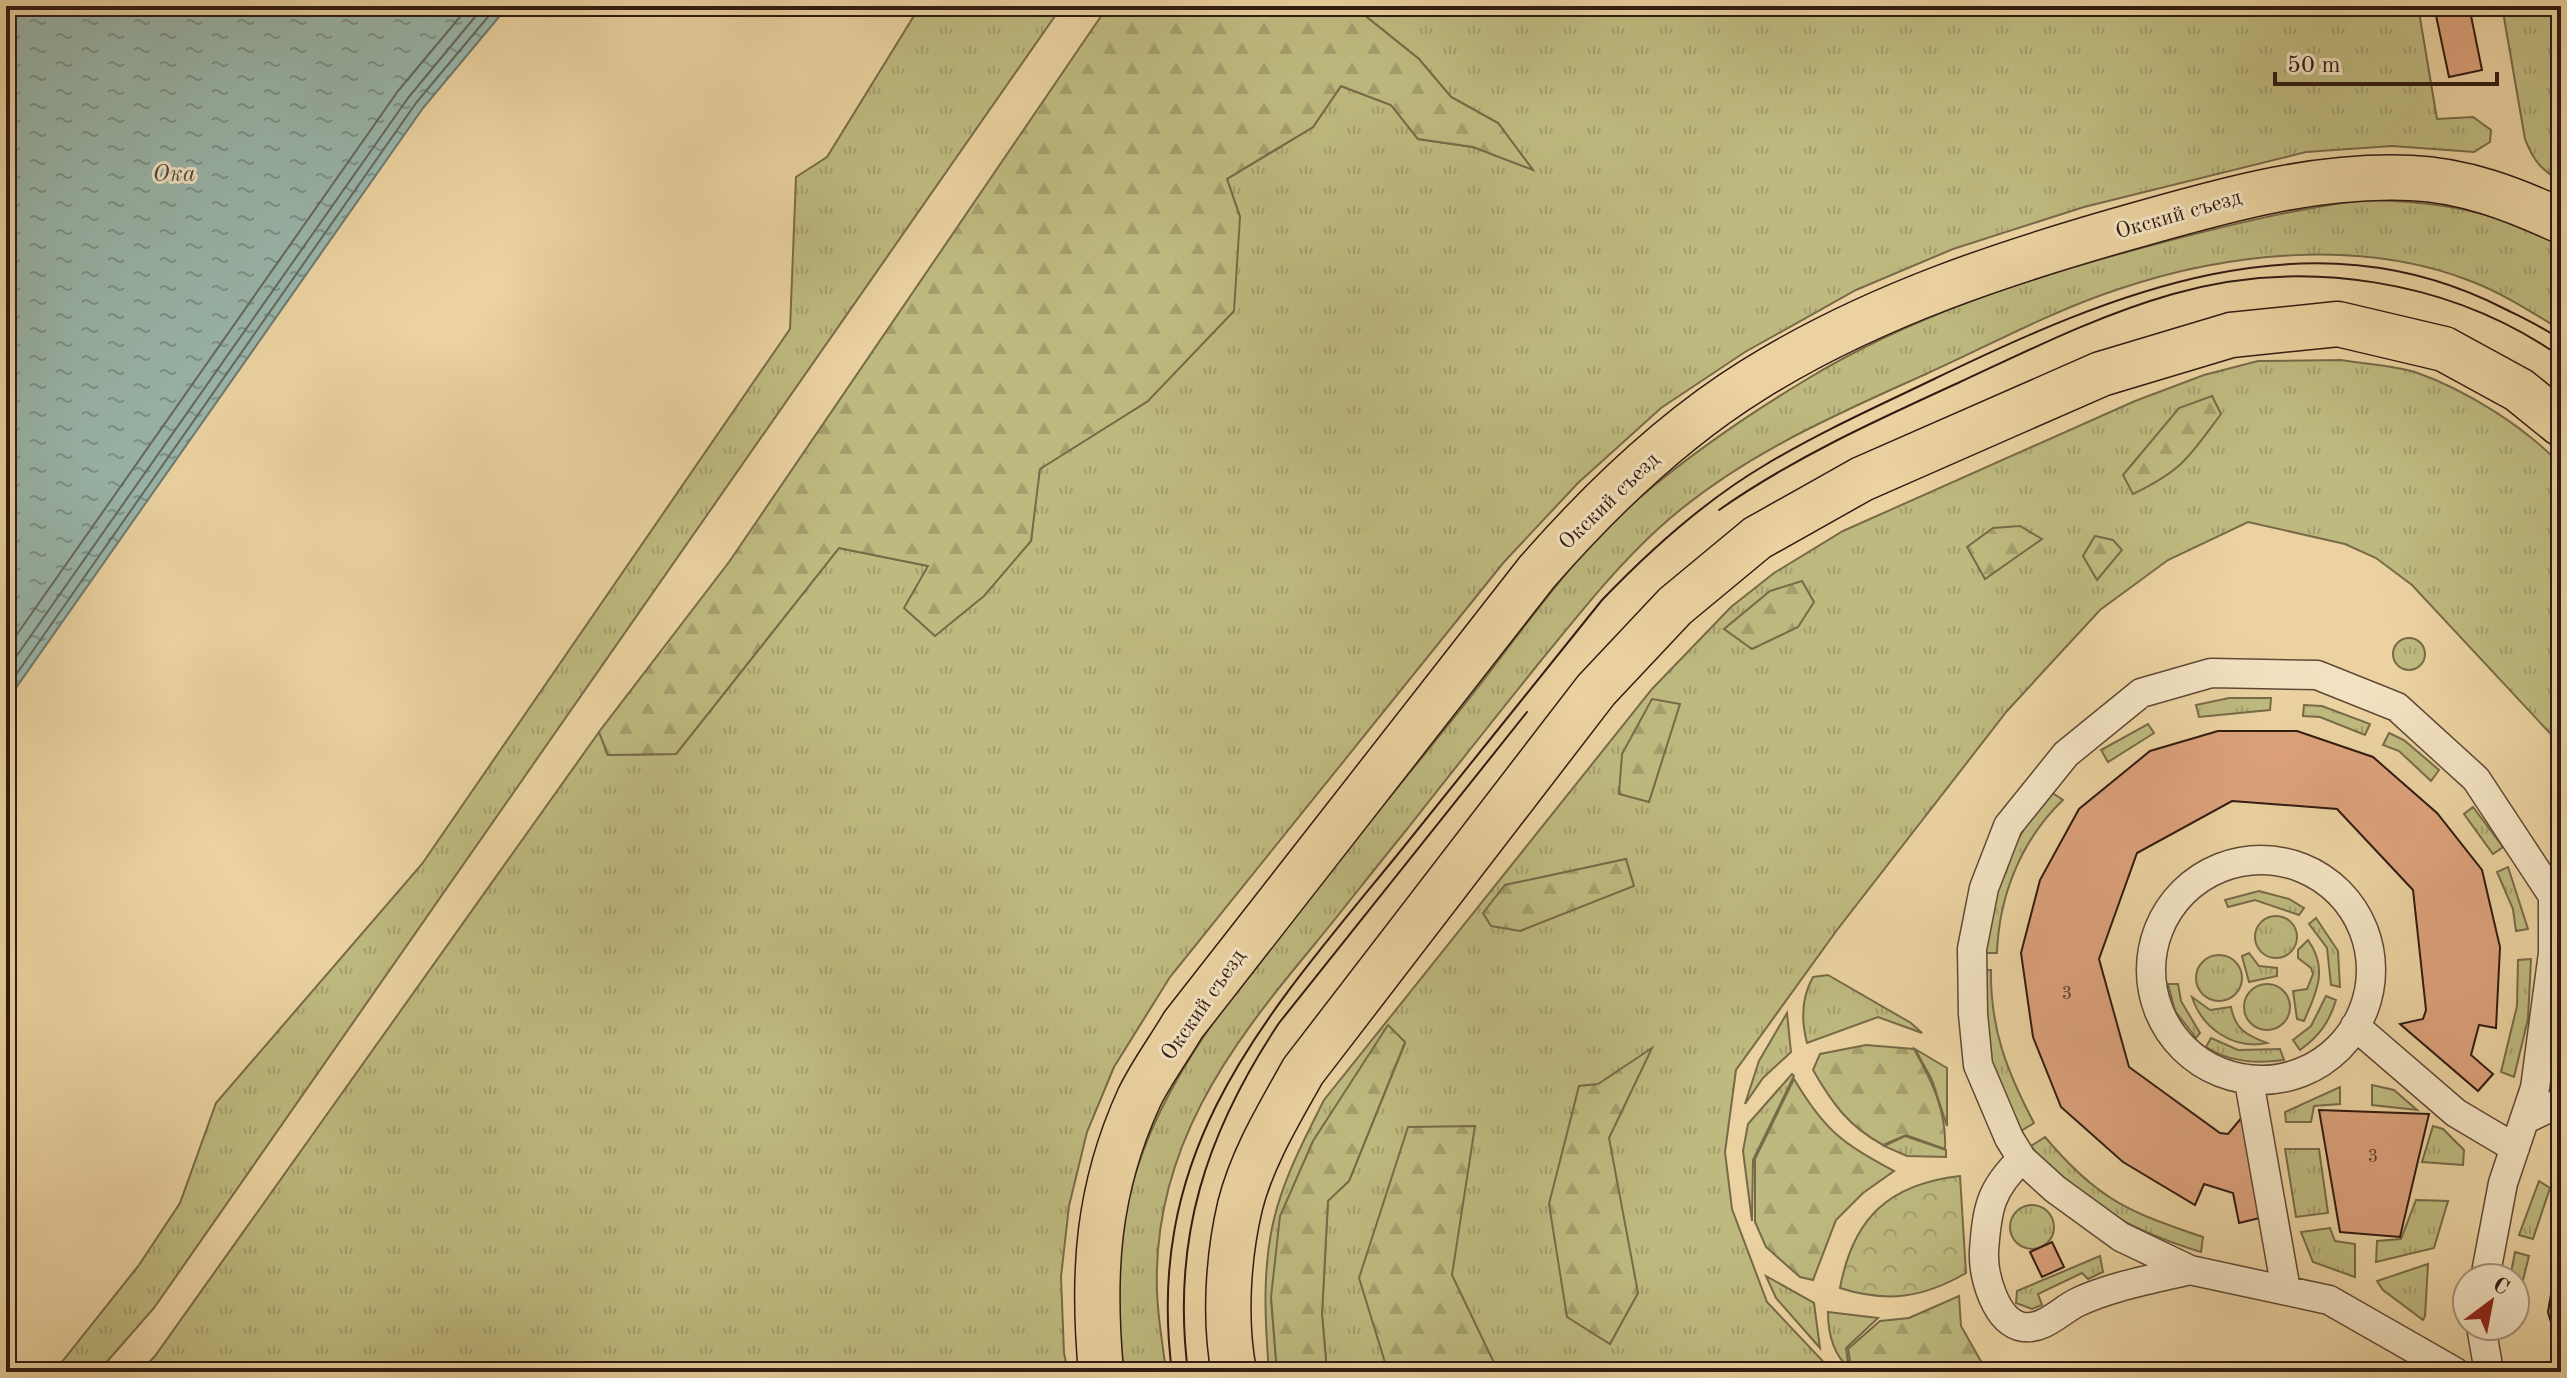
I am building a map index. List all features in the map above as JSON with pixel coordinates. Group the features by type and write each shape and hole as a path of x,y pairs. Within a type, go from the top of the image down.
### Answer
{"main road":[{"name":"Окский съезд","path":"1101,1372 1095,1304 1099,1233 1106,1194 1140,1096 1183,1025 1537,572 1589,512 1667,443 1764,374 1839,331 1944,285 2080,241 2249,193 2347,178 2413,178 2462,185 2513,199 2561,221"},
{"path":"1234,1372 1230,1349 1230,1281 1240,1206 1265,1139 1303,1071 1596,690 1675,606 1757,538 1862,479 2101,374 2231,335 2338,324 2444,349 2519,390 2561,424"}],"street":[{"path":"2455,1372 2329,1300 2190,1270 2121,1237 2055,1189 2022,1159 2009,1138 1978,1065 1972,949 1984,888 2008,826 2066,754 2141,693 2211,673 2317,675 2397,707 2476,779 2557,897 2537,1073 2503,1183 2488,1262"},
{"path":"2262,860 2297,865 2328,882 2352,908 2367,939 2372,974 2365,1009 2348,1040 2322,1063 2287,1078 2249,1081 2213,1070 2183,1049 2161,1018 2151,981 2153,944 2168,910 2194,882 2227,865 2262,860"},
{"path":"2355,1026 2456,1113 2515,1148"},
{"path":"2249,1081 2286,1290"},
{"path":"2524,1120 2561,1102"},
{"path":"2022,1159 2000,1180 1987,1212 1984,1257 1993,1297 2004,1316 2023,1327 2044,1323 2079,1302 2190,1270"},
{"path":"2484,1342 2489,1372"}],"green space":[{"path":"920,6 1062,6 154,1308 98,1372 54,1372 139,1265 180,1203 216,1103 422,864 790,329 796,177 827,157"},
{"path":"1108,6 1353,6 1419,59 1451,97 1498,123 1533,170 1473,147 1418,139 1391,105 1341,86 1313,127 1227,179 1240,217 1234,311 1148,401 1040,469 1031,541 984,596 935,636 904,608 928,566 839,548 676,754 608,755 599,732 729,562"},
{"path":"1353,6 2418,6 2437,119 2473,117 2491,130 2490,142 2474,152 2392,146 2306,152 2084,207 1953,249 1856,290 1745,352 1661,408 1578,483 1504,562 1170,977 1114,1067 1087,1132 1069,1206 1061,1277 1064,1353 1068,1372 140,1372 155,1356 599,732 608,755 676,754 839,548 928,566 1031,541 1039,469 1148,401 1240,217 1227,179 1313,127 1341,86 1391,105 1418,139 1473,147 1532,169 1498,123 1451,97 1419,59"},
{"path":"2502,6 2561,6 2561,181 2538,164 2525,139"},
{"path":"2364,200 2466,210 2514,224 2561,247 2561,330 2473,282 2431,268 2387,259 2296,255 2205,266 2161,276 2070,307 1786,440 1720,480 1642,544 1539,663 1282,984 1225,1063 1201,1104 1167,1192 1159,1241 1157,1292 1166,1372 1125,1372 1117,1313 1123,1222 1149,1136 1187,1062 1234,993 1558,583 1622,514 1683,463 1763,407 1845,357 1930,317 2020,284 2156,244 2285,213"},
{"path":"2341,360 2415,372 2454,389 2512,423 2561,465 2561,745 2412,585 2376,558 2345,544 2248,522 2168,560 2100,610 2007,711 1837,930 1736,1070 1725,1152 1732,1209 1767,1302 1833,1372 1327,1372 1322,1314 1328,1200 1349,1181 1405,1043 1271,1297 1277,1372 1269,1372 1266,1295 1270,1238 1289,1173 1324,1100 1652,689 1731,607 1774,573 1843,531 2135,401 2204,375 2258,361","holes":["1627,859 1520,931 1505,885"]},
{"path":"2212,396 2221,414 2192,452 2163,477 2133,494 2123,475 2179,408"},
{"path":"2020,526 2042,539 1985,579 1967,547 1993,528"},
{"path":"2095,536 2113,540 2122,550 2097,580 2083,556"},
{"path":"1802,581 1814,602 1798,627 1752,649 1724,629 1770,591"},
{"path":"2409,638 2421,642 2425,654 2421,666 2409,670 2397,666 2393,654 2397,642"},
{"path":"2229,698 2271,698 2270,710 2199,717 2196,705"},
{"path":"1652,699 1680,704 1649,802 1619,794 1622,754"},
{"path":"2304,705 2322,706 2370,724 2365,735 2320,717 2303,716"},
{"path":"2148,724 2154,733 2108,762 2101,750"},
{"path":"2389,733 2404,740 2439,770 2431,781 2399,751 2383,745"},
{"path":"2051,792 2063,800 2035,833 2015,870 2002,911 1997,953 1981,953 2004,868 2024,829"},
{"path":"2473,807 2503,847 2493,854 2464,814"},
{"path":"1626,859 1634,886 1520,931 1491,926 1483,913 1505,885"},
{"path":"2508,867 2528,929 2516,931 2513,909 2497,872"},
{"path":"2259,891 2289,899 2304,908 2299,915 2255,900 2228,907 2225,900"},
{"path":"2276,916 2291,922 2297,937 2291,952 2276,958 2261,952 2255,937 2261,922"},
{"path":"2316,918 2338,951 2340,987 2331,985 2327,948 2309,924"},
{"path":"2308,940 2318,961 2319,971 2316,991 2304,1021 2297,1019 2293,991 2307,989 2313,974 2311,968 2298,958 2298,950"},
{"path":"2249,953 2259,966 2277,968 2277,976 2249,982 2242,956"},
{"path":"2219,955 2235,962 2242,978 2235,994 2219,1001 2203,994 2196,978 2203,962"},
{"path":"2531,959 2528,1019 2514,1077 2501,1072 2517,1006 2518,960"},
{"path":"1976,970 1991,970 1991,991 2002,1049 2034,1123 2019,1132 1995,1082"},
{"path":"1828,975 1911,1023 1922,1033 1878,1017 1807,1043 1803,1018 1806,993 1813,977"},
{"path":"2168,984 2178,984 2181,1001 2200,1033 2196,1038 2175,1011"},
{"path":"2267,984 2283,991 2290,1007 2283,1023 2267,1030 2251,1023 2244,1007 2251,991"},
{"path":"2326,996 2336,1000 2330,1016 2318,1034 2300,1050 2293,1040 2311,1026"},
{"path":"2192,997 2210,1010 2231,1007 2235,1021 2243,1030 2267,1043 2242,1043 2220,1034 2203,1018"},
{"path":"1787,1013 1791,1052 1763,1078 1745,1104 1759,1061"},
{"path":"1388,1025 1405,1042 1349,1181 1328,1201 1322,1314 1327,1372 1277,1372 1271,1297 1280,1216 1313,1141"},
{"path":"2211,1038 2238,1050 2280,1049 2284,1060 2254,1062 2224,1056 2206,1047"},
{"path":"1866,1045 1914,1049 1937,1097 1944,1122 1945,1149 1906,1135 1883,1145 1850,1122 1834,1103 1813,1070 1820,1054"},
{"path":"1652,1048 1609,1138 1638,1293 1610,1344 1567,1317 1549,1204 1579,1086 1598,1084"},
{"path":"1915,1049 1947,1068 1947,1126 1932,1080"},
{"path":"1792,1074 1794,1076 1753,1160 1752,1221 1743,1151 1748,1124"},
{"path":"1794,1079 1815,1111 1836,1134 1894,1171 1863,1193 1836,1220 1813,1280 1800,1277 1766,1247 1755,1222 1755,1159"},
{"path":"2372,1085 2394,1090 2417,1110 2372,1105"},
{"path":"2340,1087 2340,1104 2314,1106 2311,1122 2286,1122 2285,1112"},
{"path":"1475,1126 1452,1275 1498,1371 1388,1372 1359,1278 1408,1127"},
{"path":"2433,1126 2443,1129 2464,1150 2463,1165 2422,1162"},
{"path":"1905,1136 1946,1150 1946,1157 1907,1156 1884,1146"},
{"path":"2045,1137 2081,1175 2115,1201 2154,1220 2203,1237 2201,1252 2153,1235 2086,1198 2066,1183 2031,1146"},
{"path":"2285,1149 2319,1149 2328,1213 2296,1217"},
{"path":"1960,1176 1966,1273 1935,1288 1904,1296 1873,1296 1840,1288 1854,1242 1878,1209 1894,1196 1913,1187"},
{"path":"2539,1181 2550,1188 2533,1239 2519,1235"},
{"path":"2416,1200 2448,1201 2434,1248 2376,1262 2377,1241 2401,1239"},
{"path":"2032,1205 2048,1211 2054,1227 2048,1243 2032,1249 2016,1243 2010,1227 2016,1211"},
{"path":"2330,1228 2335,1241 2355,1244 2355,1277 2313,1262 2301,1232"},
{"path":"2515,1252 2529,1256 2528,1262 2513,1262"},
{"path":"2100,1256 2103,1272 2088,1279 2082,1273 2038,1294 2042,1305 2032,1309 2016,1303 2017,1291"},
{"path":"2428,1264 2423,1320 2383,1290 2377,1281"},
{"path":"1766,1276 1814,1303 1820,1348 1776,1298"},
{"path":"1959,1296 1961,1326 1987,1372 1858,1372 1851,1367 1848,1349 1880,1321 1909,1318"},
{"path":"1828,1312 1878,1318 1846,1348 1849,1368 1832,1343"}],"water":[{"name":"Ока","path":"6,6 508,6 423,108 6,702"}],"building":[{"path":"2434,6 2469,6 2482,70 2449,77"},
{"path":"2218,731 2297,731 2373,757 2437,813 2482,870 2500,947 2496,1028 2479,1025 2471,1055 2493,1074 2478,1091 2400,1024 2423,1019 2426,1010 2413,890 2337,809 2232,801 2137,853 2099,959 2129,1067 2220,1133 2228,1134 2243,1116 2264,1217 2239,1223 2233,1193 2204,1184 2195,1205 2123,1162 2061,1107 2033,1037 2021,953 2040,880 2079,809 2150,751"},
{"path":"2319,1110 2429,1114 2400,1237 2340,1232"},
{"path":"2561,1235 2561,1358 2548,1312"},
{"path":"2052,1242 2064,1267 2042,1277 2030,1252"}],"tram line":[{"path":"1172,1372 1168,1292 1177,1219 1196,1152 1225,1089 1261,1030 1303,972 1602,600 1659,544 1721,494 1806,442 2000,348 2070,318 2141,293 2212,274 2285,264 2357,265 2430,279 2503,308 2561,340"},
{"path":"1719,510 1776,473 1836,441 2038,346 2145,302 2222,283 2273,277 2324,277 2374,282 2424,293 2472,309 2518,330 2561,357"},
{"path":"1188,1372 1184,1323 1190,1232 1214,1147 1253,1064 1279,1023 1527,712"}]}
